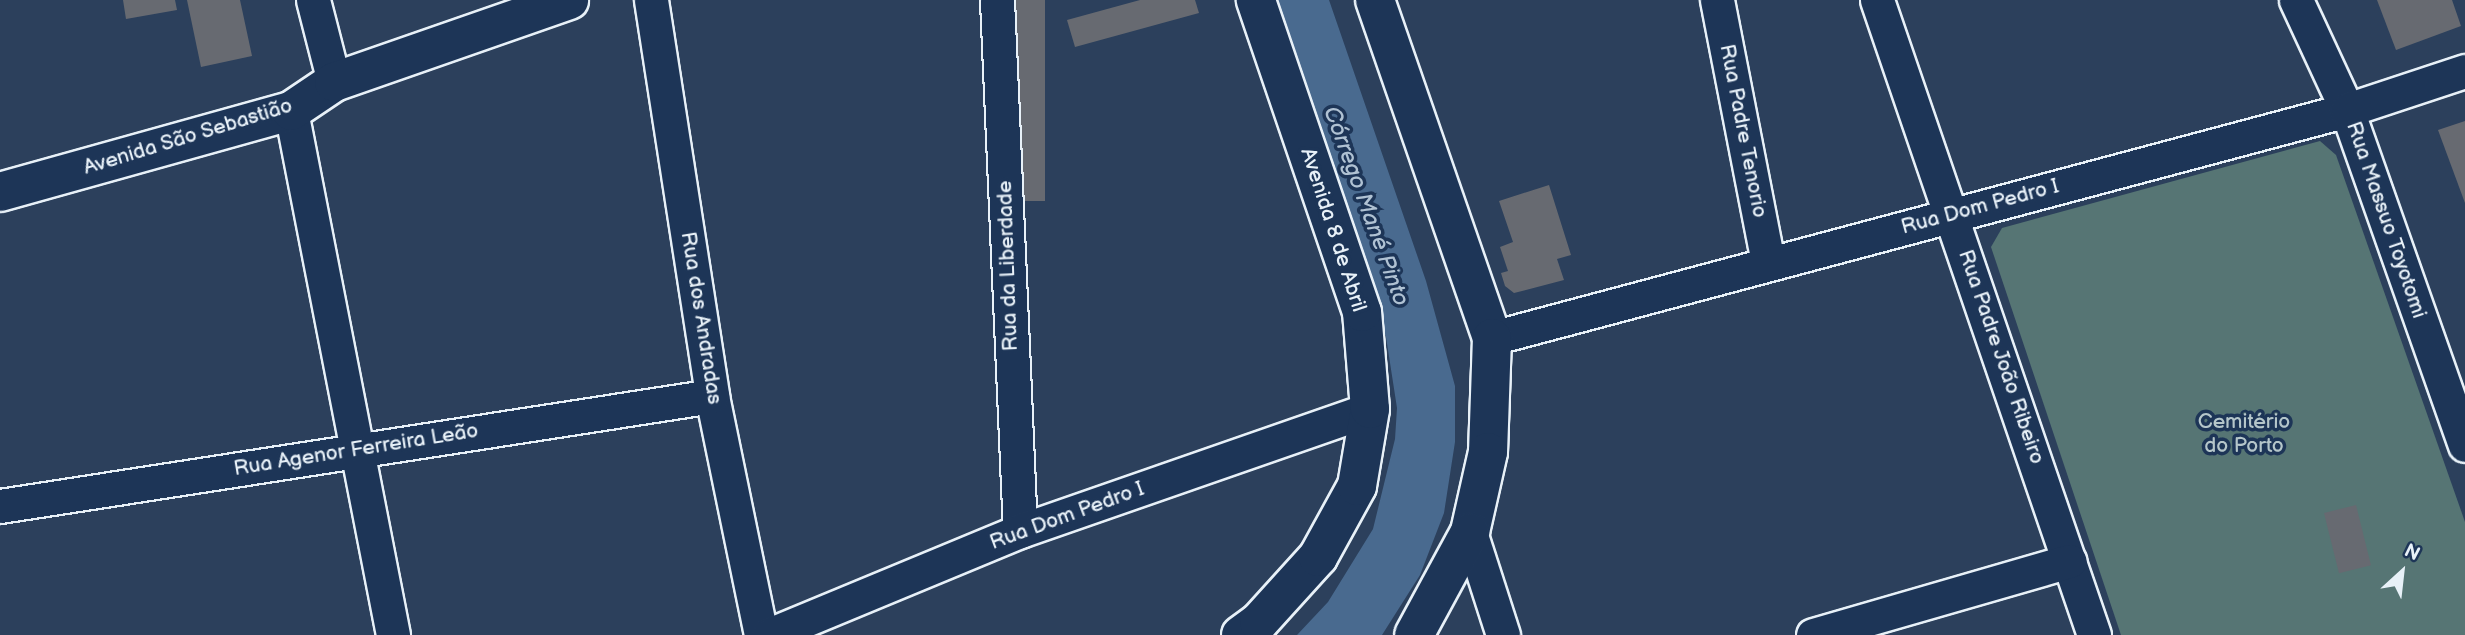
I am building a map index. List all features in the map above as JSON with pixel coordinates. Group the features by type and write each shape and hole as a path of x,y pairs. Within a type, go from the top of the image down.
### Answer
{"main road":[{"name":"Avenida São Sebastião","path":"0,192 291,111 334,82 569,0"},
{"name":"Avenida 8 de Abril","path":"1241,635 1259,622 1318,557 1357,486 1370,409 1362,312 1256,0"},
{"path":"1375,0 1492,338 1488,452 1470,532 1441,592 1414,635"}],"street":[{"path":"313,0 334,82"},
{"name":"Rua dos Andradas","path":"651,0 712,396 761,635"},
{"name":"Rua da Liberdade","path":"997,0 1020,531"},
{"name":"Rua Padre Tenorio","path":"1717,0 1768,263"},
{"name":"Rua Padre João Ribeiro","path":"1877,0 2094,635"},
{"name":"Rua Massuo Toyotomi","path":"2296,0 2347,110 2465,445"},
{"name":"Rua Dom Pedro I","path":"1492,338 2347,110 2465,71"},
{"path":"291,111 393,635"},
{"name":"Rua Agenor Ferreira Leão","path":"0,506 355,449 712,396"},
{"name":"Rua Dom Pedro I","path":"769,635 1020,531 1370,409"},
{"path":"1470,532 1503,635"},
{"path":"1813,635 2070,561"}],"green space":[{"name":"Cemitério do Porto","path":"2320,141 2336,155 2465,522 2465,635 2121,635 1991,247 2002,228"}],"water":[{"name":"Córrego Mané Pinto","path":"1273,0 1329,0 1426,281 1455,386 1455,442 1444,513 1420,575 1382,635 1297,635 1328,602 1373,529 1395,439 1397,408 1386,337"}],"building":[{"path":"123,0 175,0 177,10 126,19"},
{"path":"187,0 240,0 252,56 201,67"},
{"path":"1013,0 1045,0 1045,201 1013,201"},
{"path":"1140,0 1195,0 1199,13 1075,47 1067,20"},
{"path":"2377,0 2452,0 2461,26 2396,50"},
{"path":"2465,121 2465,203 2438,130"},
{"path":"1549,185 1571,255 1557,259 1564,280 1514,293 1505,286 1501,273 1508,271 1500,247 1513,242 1499,201"},
{"path":"2356,505 2371,565 2339,573 2324,513"}]}
